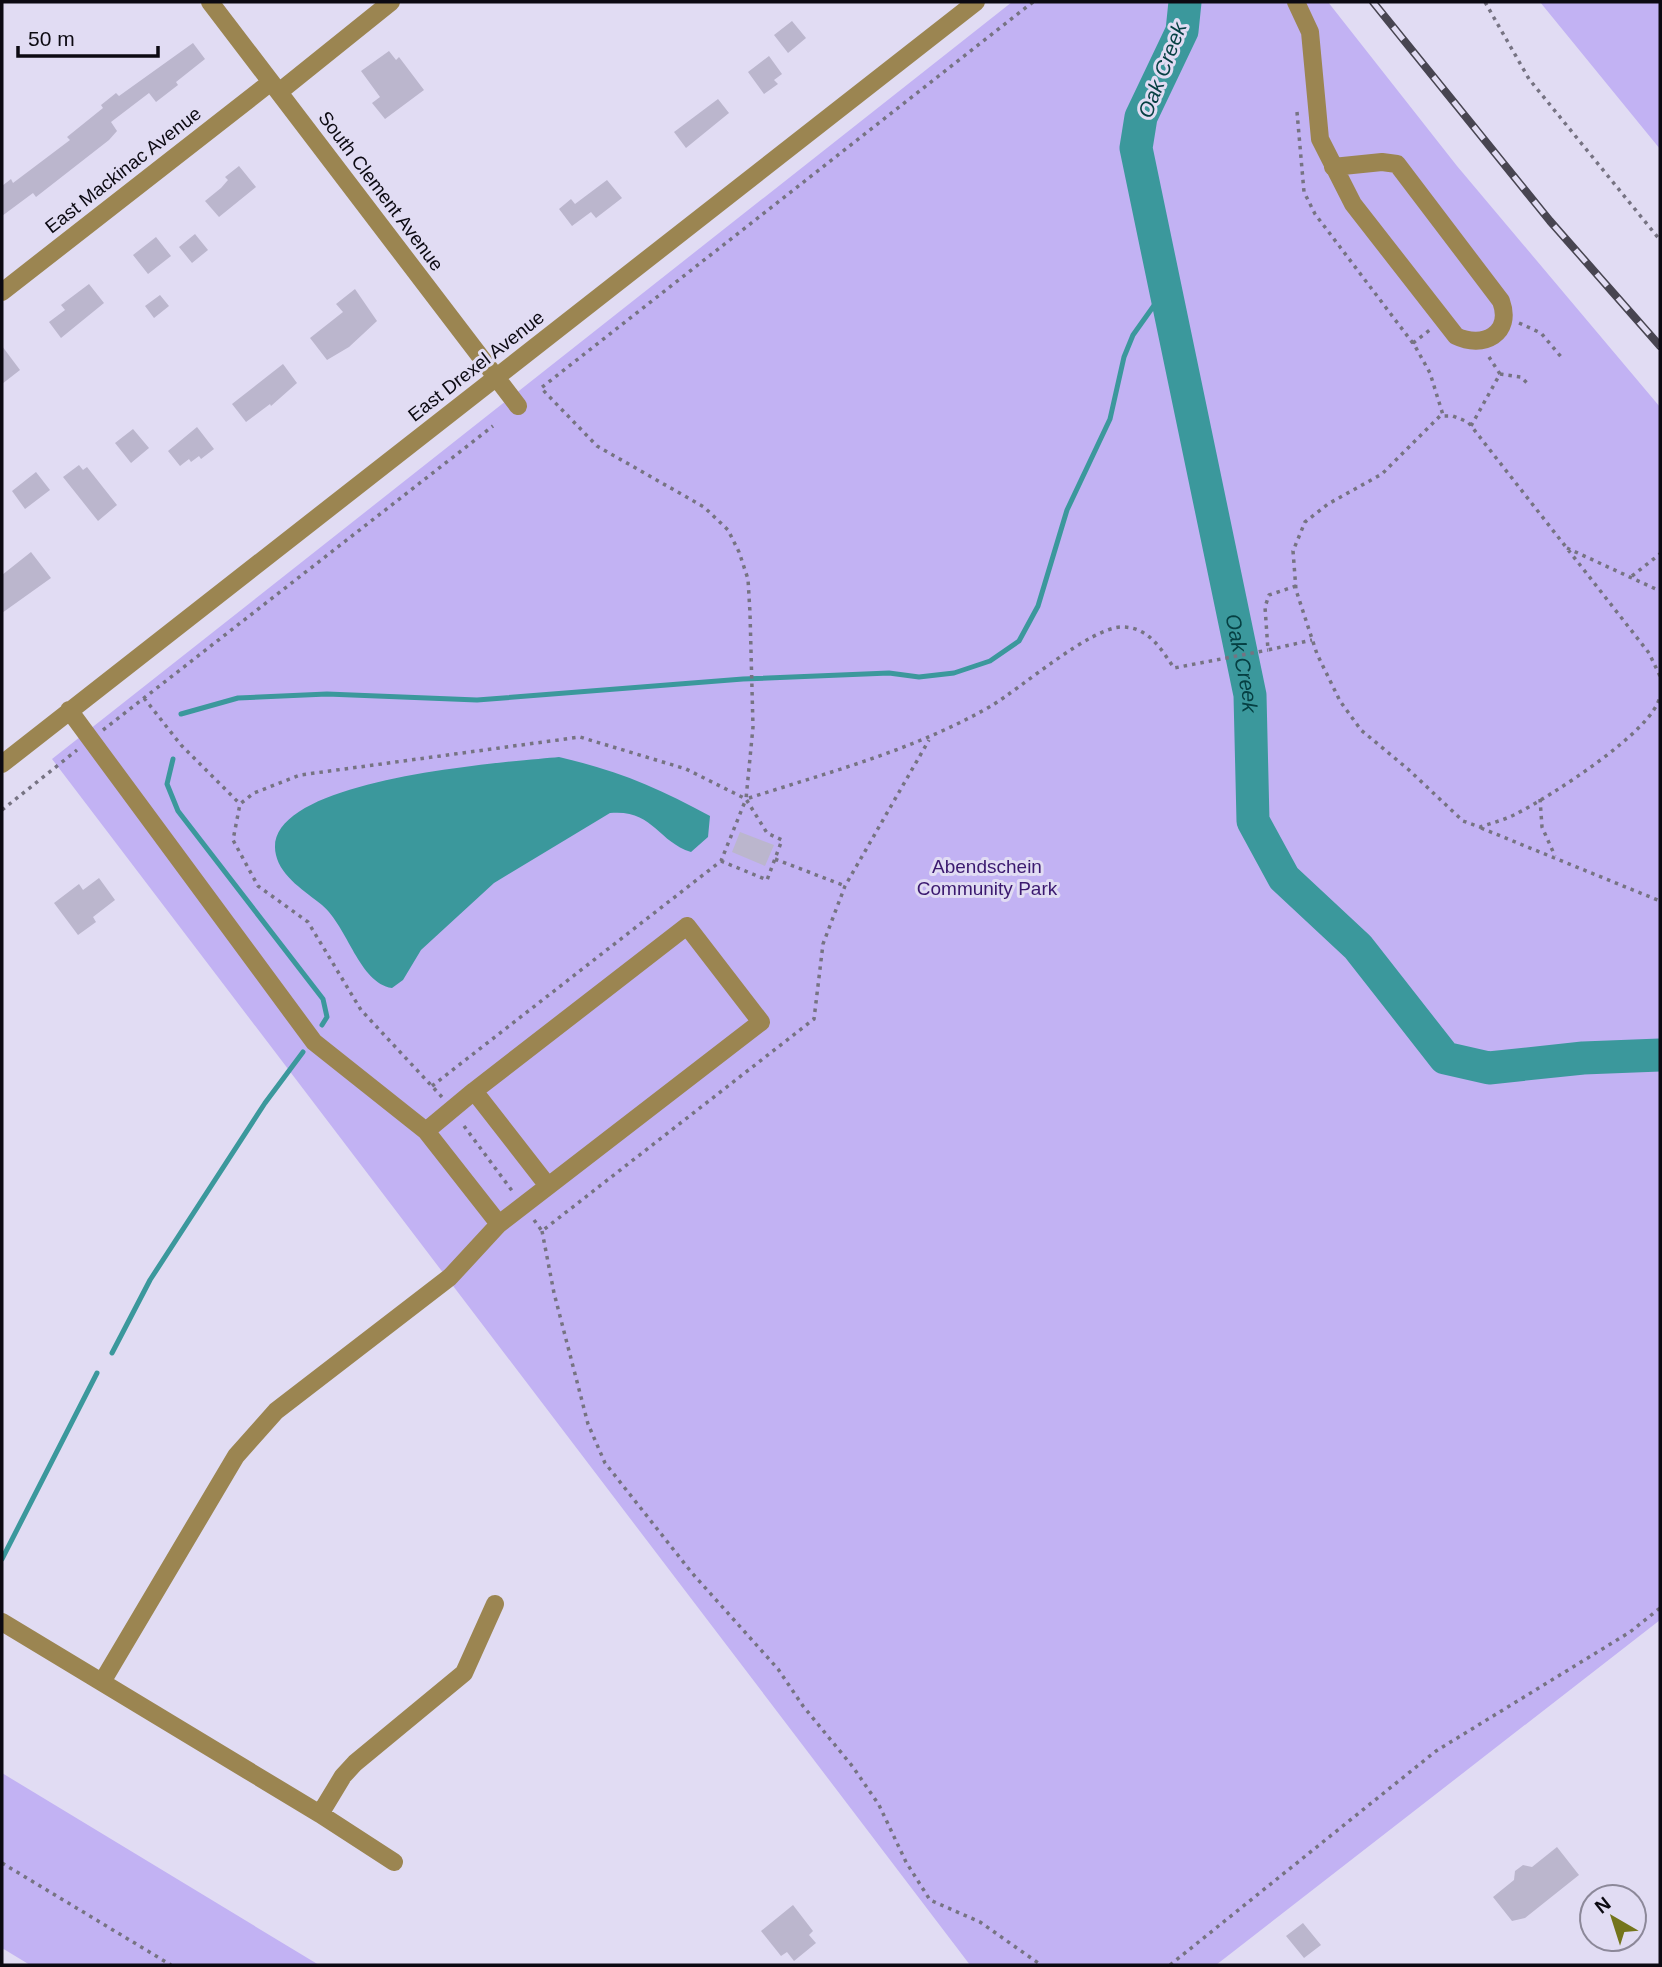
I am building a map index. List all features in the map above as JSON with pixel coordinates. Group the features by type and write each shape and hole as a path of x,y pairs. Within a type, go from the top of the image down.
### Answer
{"street":[{"name":"South Clement Avenue","path":"210,2 518,406"},
{"name":"East Mackinac Avenue","path":"2,292 391,2"},
{"name":"East Drexel Avenue","path":"2,764 976,2"},
{"path":"1296,2 1310,32 1320,139 1333,167 1353,204 1456,336 1468,342 1482,343 1497,331 1503,321 1501,302 1398,164 1382,162 1333,167"},
{"path":"69,710 314,1042 426,1131 499,1224"},
{"path":"102,1682 236,1456 254,1434 316,1378 450,1277 499,1224 761,1022 687,926 426,1131"},
{"path":"474,1091 548,1186"},
{"path":"320,1814 343,1776 355,1763 464,1673 495,1604"},
{"path":"2,1622 320,1814 394,1862"}],"path":[{"path":"432,1086 722,861 746,799 753,727 748,579 740,552 728,530 704,507 597,446 541,388 1033,2"},
{"path":"1485,2 1530,79 1660,240"},
{"path":"1503,321 1514,321 1541,333 1562,358"},
{"path":"1482,343 1500,374"},
{"path":"1500,374 1521,377 1528,384"},
{"path":"1471,426 1500,374"},
{"path":"1660,676 1649,653 1471,426 1453,416 1440,416 1382,474 1328,503 1305,522 1293,551 1296,586 1312,640 1340,701 1361,730 1409,770 1463,821 1660,901"},
{"path":"98,733 493,426"},
{"path":"1566,547 1632,576 1660,592"},
{"path":"1632,576 1660,554"},
{"path":"1268,650 1265,607 1269,595 1296,586"},
{"path":"746,799 929,739 992,705 1098,633 1122,626 1142,631 1156,641 1174,668 1312,640"},
{"path":"1480,827 1514,815 1541,799 1644,725 1659,704 1660,696"},
{"path":"144,698 181,745 240,804"},
{"path":"445,1101 361,1010 308,922 258,886 233,840 240,804 254,793 300,775 580,737 686,769 746,799 768,833 782,840 767,880 722,861"},
{"path":"2,810 82,746"},
{"path":"1541,799 1542,827 1556,858"},
{"path":"775,859 845,887"},
{"path":"542,1231 554,1293 588,1424 605,1463 692,1573 778,1669 879,1805 930,1900 980,1922 1041,1965"},
{"path":"1170,1965 1436,1751 1630,1632 1660,1608"},
{"path":"2,1863 171,1965"}],"green space":[{"name":"Abendschein Community Park","path":"1012,2 1328,2 1457,166 1660,407 1660,1620 1216,1965 970,1965 52,759"},
{"path":"1540,2 1660,2 1660,149"},
{"path":"2,1773 319,1965 30,1965 2,1948"}],"shaded area":[{"path":"559,757 637,781 710,816 708,837 691,852 670,841 636,816 610,813 494,883 421,950 403,980 392,988 371,976 331,915 283,870 276,855 281,829 305,808 344,791 443,770"}],"building":[{"path":"792,21 806,38 788,53 774,35"},
{"path":"193,43 205,59 176,82 178,85 156,102 149,93 111,122 117,131 109,140 36,197 33,193 2,216 2,186 11,179 13,183 70,140 67,137 103,108 101,105 116,93 119,96"},
{"path":"389,51 396,60 399,57 424,90 385,119 372,103 380,97 361,71"},
{"path":"769,56 782,74 774,80 778,84 764,94 748,72"},
{"path":"718,99 729,113 686,148 674,132"},
{"path":"239,166 256,187 219,217 205,201 221,188 228,180 225,177"},
{"path":"607,180 622,198 596,218 591,212 572,226 559,209 571,199 575,204"},
{"path":"195,234 208,250 192,263 179,247"},
{"path":"156,237 171,256 148,274 133,255"},
{"path":"89,284 104,303 61,338 49,322 65,310 61,305"},
{"path":"355,289 377,321 349,347 327,360 310,338 343,312 336,304"},
{"path":"160,295 169,306 154,318 145,306"},
{"path":"2,346 20,370 2,384"},
{"path":"283,364 297,383 271,406 270,404 246,422 232,404"},
{"path":"197,427 214,449 201,459 199,456 191,462 189,459 180,466 168,451"},
{"path":"133,429 149,448 131,463 115,443"},
{"path":"79,465 83,470 87,467 117,505 98,521 63,477"},
{"path":"36,472 50,490 25,509 12,491"},
{"path":"31,552 51,578 2,613 2,575"},
{"path":"740,832 774,845 765,866 732,852"},
{"path":"99,878 115,900 93,917 96,922 78,935 54,903 79,884 83,890"},
{"path":"1557,1847 1579,1875 1525,1918 1512,1921 1493,1897 1514,1880 1515,1871 1523,1865 1532,1867"},
{"path":"793,1905 813,1931 809,1935 816,1943 794,1961 787,1952 781,1956 761,1931"},
{"path":"1303,1923 1321,1945 1304,1958 1286,1936"}],"waterway":[{"name":"Oak Creek","path":"1185,2 1182,31 1141,117 1136,148 1250,695 1253,821 1284,878 1358,947 1445,1058 1489,1068 1583,1058 1660,1055"},
{"path":"181,714 238,698 327,694 477,700 743,679 889,673 919,677 954,673 990,661 1019,641 1038,606 1067,510 1110,419 1124,357 1133,335 1165,290"},
{"path":"173,759 167,784 178,811 323,999 327,1017 322,1025"},
{"path":"112,1353 150,1280 265,1103 303,1052"},
{"path":"2,1559 97,1373"}],"railway":[{"path":"1373,2 1550,221 1660,346"}]}
